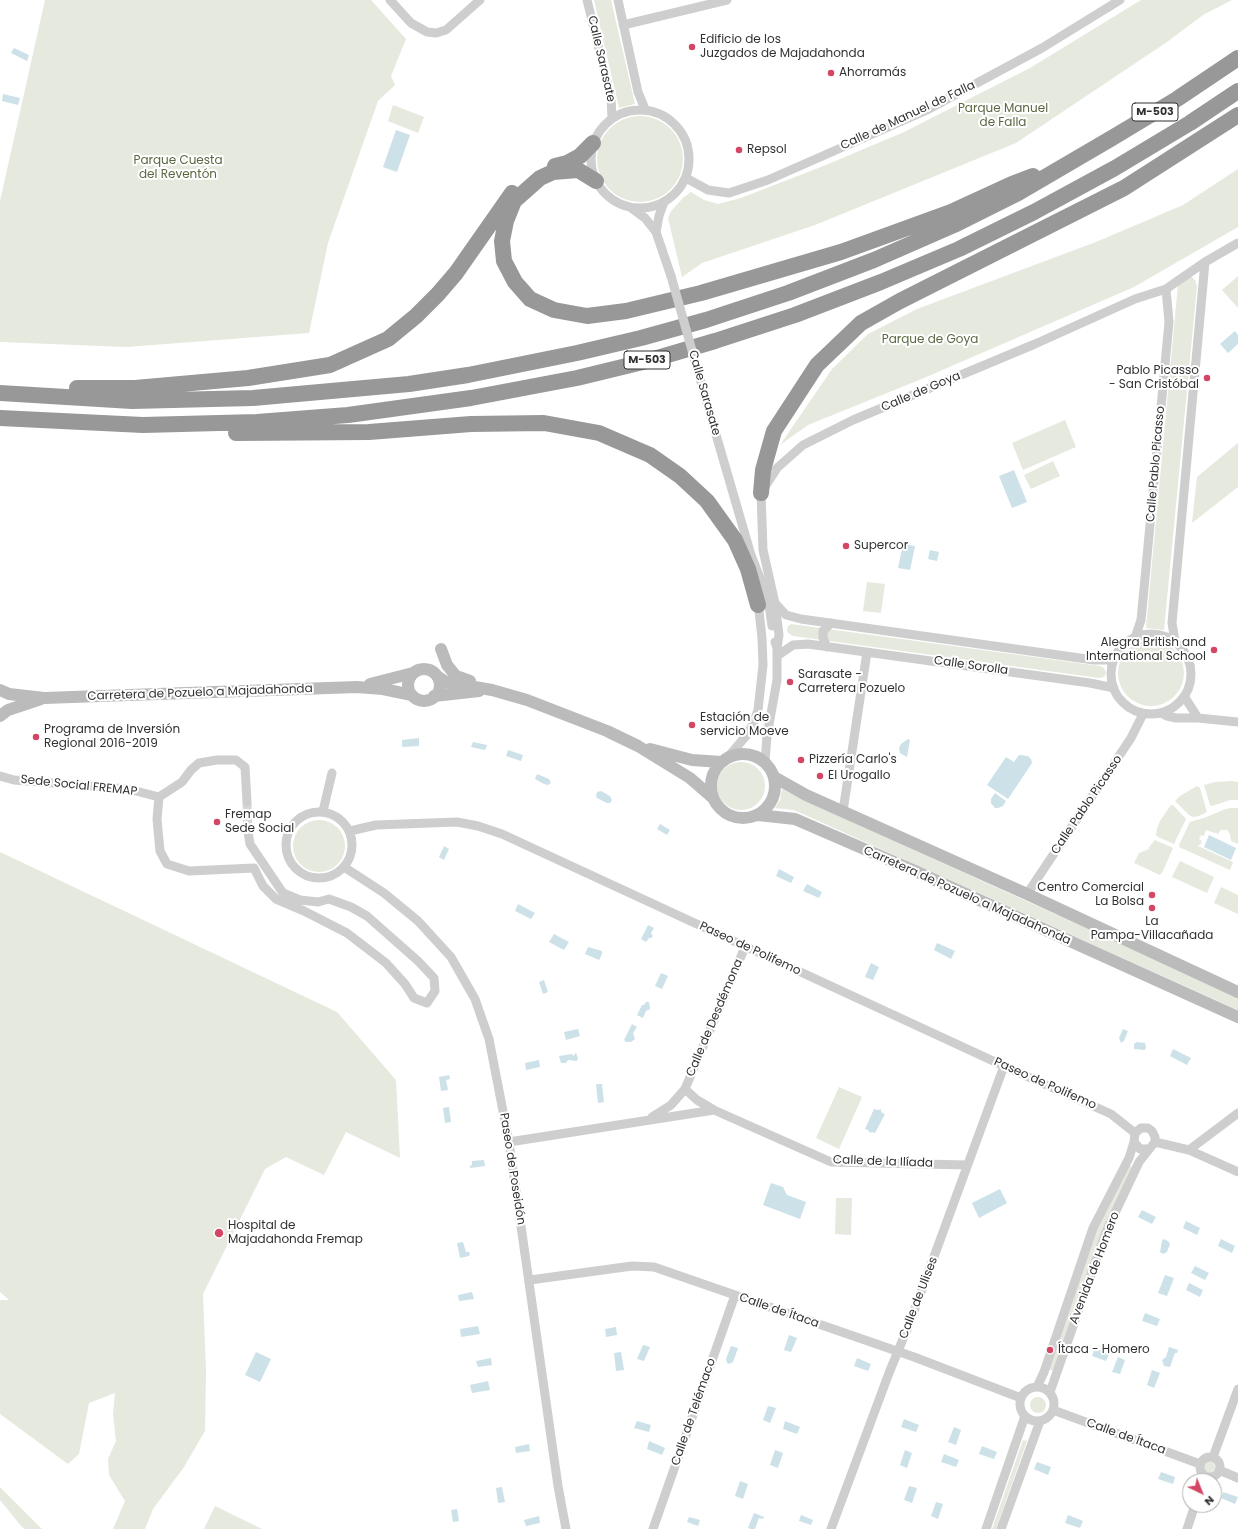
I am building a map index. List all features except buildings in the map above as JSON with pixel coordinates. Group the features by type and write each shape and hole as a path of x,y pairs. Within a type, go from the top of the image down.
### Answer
{"highway":[{"name":"M-503","path":"0,393 132,401 253,398 408,384 468,375 577,353 706,320 788,293 874,260 954,225 1018,193 1177,99 1238,58"},
{"name":"M-503","path":"143,425 257,422 348,415 471,398 577,378 700,345 795,315 882,282 952,252 1034,212 1116,168 1190,123 1238,91"},
{"path":"1034,212 1082,199 1122,180 1238,115"},
{"path":"761,493 763,470 774,431 816,365 861,323 900,301 1124,188 1238,115"},
{"path":"0,393 59,387 135,388 248,378 330,366 388,339 416,316 456,273 509,195 536,173 550,167 567,163 580,156 593,143"},
{"path":"596,181 578,170 553,172 540,178 514,201 506,221 502,241 504,261 515,282 530,299 554,310 587,316 626,311 702,293 841,252 951,212 1012,184 1070,162"},
{"name":"M-503","path":"0,418 143,425 232,434 369,432 471,424 544,423 599,433 650,455 680,476 707,501 735,540 748,569 758,606"}],"street":[{"path":"390,0 411,23 427,32 436,33 446,30 480,0"},
{"name":"Calle Sarasate","path":"587,0 611,98 612,118"},
{"path":"618,0 638,92 645,109"},
{"path":"623,25 727,0"},
{"name":"Calle de Manuel de Falla","path":"686,178 708,190 729,193 768,180 927,110 1042,48 1120,0"},
{"path":"645,109 660,113 674,122 684,134 689,149 690,164 686,178 677,192 664,202 654,206 642,208 630,207 620,204 610,198 596,181 591,162 593,143 601,129 612,118 628,111 645,109"},
{"name":"Calle Sarasate","path":"656,232 658,216 664,202"},
{"name":"Calle Sarasate","path":"630,207 645,218 656,232 671,276 751,555 766,598 777,652 777,680 767,736 765,762"},
{"name":"Calle de Goya","path":"761,493 776,468 804,445 854,420 1035,344 1135,299 1166,289 1205,262 1238,243"},
{"path":"1175,641 1172,623 1205,262"},
{"name":"Calle Pablo Picasso","path":"1135,638 1142,615 1168,328 1166,289"},
{"path":"761,493 764,550 775,604 779,635 777,652"},
{"name":"Calle Sarasate","path":"725,759 746,736 753,724 758,710 764,665 751,555"},
{"name":"Calle Sorolla","path":"775,604 786,615 802,619 1094,660 1114,660"},
{"path":"827,647 823,638 824,630 831,623"},
{"path":"1148,634 1162,635 1175,641 1184,651 1190,664 1192,677 1188,691 1180,702 1172,709 1153,714 1143,714 1127,706 1114,688 1112,682 1111,670 1119,650 1126,643 1135,638 1148,634"},
{"name":"Calle Sorolla","path":"777,652 793,645 808,644 1090,683 1114,688"},
{"path":"434,696 439,689 440,684 436,675 441,649 447,665 456,676 492,690 527,700 576,718 638,746 690,778 712,798 717,806 732,817 750,818 767,808 773,798 775,788 774,777 771,769 765,762 757,757 748,754 738,754 725,759 692,760 638,746"},
{"path":"842,811 867,652"},
{"path":"424,669 430,670 446,682 492,690 434,696 425,700 420,700 412,695 408,682 413,673 417,670 424,669"},
{"name":"Carretera de Pozuelo a Majadahonda","path":"357,687 387,681 413,673"},
{"name":"Carretera de Pozuelo a Majadahonda","path":"0,690 9,694 44,698 357,687 383,689 412,695"},
{"path":"1184,696 1198,718"},
{"name":"Carretera de Pozuelo a Majadahonda","path":"0,716 8,710 44,698"},
{"path":"1161,713 1176,718 1198,718 1238,722"},
{"name":"Calle Pablo Picasso","path":"1027,894 1131,738 1143,714"},
{"path":"712,798 710,788 711,778 715,769 725,759"},
{"path":"247,802 245,767 236,760 217,760 199,763 191,770 182,782 159,797 157,819 160,851 167,864 189,871 254,868"},
{"path":"323,811 332,773"},
{"name":"Sede Social FREMAP","path":"0,776 14,780 128,789 159,797"},
{"name":"Carretera de Pozuelo a Majadahonda","path":"774,777 806,795 1027,894 1238,992"},
{"path":"323,811 332,814 346,824 350,831 353,844 351,856 344,867 333,875 320,878 307,876 295,868 288,857 286,843 289,830 297,819 309,813 323,811"},
{"name":"Carretera de Pozuelo a Majadahonda","path":"758,814 795,819 915,871 1020,920 1238,1017"},
{"name":"Paseo de Polifemo","path":"350,831 376,826 457,822 478,826 502,834 1111,1114 1135,1138"},
{"path":"248,832 250,844 254,868 263,886 276,899 348,933 386,963 405,984 414,998 427,1003 436,991 434,978 402,946 367,916 351,907 329,899 318,902 300,900 283,893 250,844"},
{"name":"Paseo de Poseidón","path":"344,867 384,893 418,921 451,957 475,999 489,1039 510,1142 558,1486 566,1529"},
{"name":"Calle de Desdémona","path":"685,1089 745,947"},
{"name":"Calle de Ulises","path":"831,1529 889,1373 910,1322 1004,1066"},
{"path":"649,1119 671,1105 685,1089"},
{"name":"Calle de la Ilíada","path":"685,1089 697,1100 714,1110 831,1162 967,1165"},
{"path":"510,1142 714,1110"},
{"path":"1188,1150 1238,1113"},
{"path":"1152,1145 1154,1134 1148,1128 1141,1128 1135,1138 1140,1149 1152,1145 1188,1150 1238,1172"},
{"name":"Avenida de Homero","path":"1037,1387 1044,1372 1094,1228 1128,1158 1135,1138"},
{"name":"Avenida de Homero","path":"1050,1392 1106,1232 1139,1162 1152,1145"},
{"name":"Calle de Ítaca","path":"530,1280 632,1266 654,1267 898,1352 1021,1398"},
{"name":"Calle de Telémaco","path":"653,1529 735,1295"},
{"path":"1042,1387 1050,1392 1054,1401 1053,1410 1048,1418 1040,1421 1029,1419 1025,1416 1021,1408 1021,1398 1027,1390 1042,1387"},
{"path":"1213,1457 1238,1389"},
{"name":"Calle de Ítaca","path":"1053,1410 1200,1464"},
{"path":"986,1529 1025,1416"},
{"path":"1001,1529 1040,1421"},
{"path":"1201,1473 1200,1464 1206,1457 1213,1457 1218,1461 1219,1470"},
{"path":"1219,1470 1238,1478"},
{"path":"1216,1473 1219,1470"},
{"path":"1187,1529 1192,1513"}],"green space":[{"name":"Parque Cuesta del Reventón","path":"45,0 371,0 406,39 391,76 395,85 378,101 328,243 309,333 127,347 0,342 0,201"},
{"path":"594,0 611,0 635,104 619,108"},
{"name":"Parque Manuel de Falla","path":"1141,0 1232,0 1203,15 1167,42 1016,143 815,225 702,263 682,277 668,218 671,211 691,192 704,200 718,204 741,198 826,165 904,132 1030,68"},
{"path":"393,105 424,117 418,133 388,121"},
{"path":"640,116 656,119 664,123 676,135 680,143 683,159 680,175 676,183 664,195 656,199 640,202 624,199 616,195 604,183 600,175 597,159 600,143 604,135 616,123 624,119"},
{"name":"Parque de Goya","path":"1238,169 1238,227 1134,287 924,378 808,425 780,445 832,369 868,334 917,309 1096,242 1183,205"},
{"path":"1191,276 1195,280 1197,286 1164,630 1146,628 1178,284"},
{"path":"1238,276 1238,308 1222,290"},
{"path":"1065,420 1076,447 1023,470 1012,443"},
{"path":"1238,443 1238,487 1192,523 1197,477"},
{"path":"1053,461 1060,476 1031,489 1024,475"},
{"path":"867,582 885,584 881,613 863,611"},
{"path":"791,624 1100,666 1104,668 1106,673 1104,677 1099,678 793,636 788,633 787,630 788,626"},
{"path":"1145,640 1157,640 1169,645 1179,655 1184,667 1182,686 1169,701 1157,706 1145,706 1133,701 1123,691 1118,679 1118,667 1123,655 1133,645"},
{"path":"741,762 750,764 758,769 763,777 765,786 763,795 758,803 750,808 741,810 732,808 724,803 719,795 717,786 719,777 724,769 732,764"},
{"path":"1215,782 1238,782 1238,800 1230,800 1212,806 1210,805 1204,785"},
{"path":"1197,786 1200,788 1207,812 1193,817 1175,801 1180,796"},
{"path":"782,789 1238,997 1238,1010 794,810 775,808 780,800"},
{"path":"1171,805 1173,805 1186,819 1174,844 1156,835 1160,821"},
{"path":"1230,808 1238,808 1238,844 1231,841 1230,834 1227,830 1221,830 1217,835 1217,833 1206,830 1204,836 1201,835 1199,839 1202,841 1198,846 1233,862 1230,870 1179,847 1190,822"},
{"path":"314,820 324,820 338,827 345,841 345,851 338,865 324,872 314,872 304,868 297,861 293,851 293,841 297,831 304,824"},
{"path":"1155,840 1173,848 1160,875 1134,863 1139,853 1149,849"},
{"path":"0,852 337,1012 396,1080 400,1158 346,1132 324,1175 286,1157 265,1169 203,1294 206,1371 205,1431 184,1467 153,1509 145,1529 113,1529 125,1501 109,1475 108,1459 116,1441 113,1414 115,1393 89,1403 79,1454 68,1464 0,1414 0,1300 9,1300 0,1292"},
{"path":"1180,861 1214,877 1207,893 1172,877"},
{"path":"1221,887 1238,895 1238,914 1214,903"},
{"path":"839,1087 862,1097 839,1149 816,1138"},
{"path":"1128,1165 1132,1167 1054,1371 1048,1369 1096,1230"},
{"path":"836,1198 852,1198 851,1235 835,1234"},
{"path":"1038,1397 1044,1399 1046,1405 1044,1411 1038,1413 1032,1411 1030,1405 1032,1399"},
{"path":"1023,1440 1027,1441 996,1529 992,1529"},
{"path":"1209,1461 1215,1467 1213,1471 1209,1473 1205,1471 1203,1467 1205,1463"},
{"path":"0,1487 42,1529 25,1529 21,1526 0,1500"},
{"path":"215,1506 262,1529 204,1529"}],"water":[{"path":"14,48 29,55 27,61 11,53"},
{"path":"3,94 20,98 18,105 2,101"},
{"path":"396,130 410,135 397,172 383,167"},
{"path":"1235,331 1238,335 1238,344 1228,353 1220,344"},
{"path":"1014,470 1027,502 1012,508 999,476"},
{"path":"903,544 915,546 910,570 898,568"},
{"path":"930,550 939,552 937,561 928,559"},
{"path":"419,738 419,746 402,747 402,740"},
{"path":"908,739 910,740 907,757 900,753 899,748 901,744"},
{"path":"473,742 487,745 485,750 471,747"},
{"path":"508,750 523,755 521,761 506,756"},
{"path":"1019,755 1028,756 1032,763 1008,799 987,785 1006,757 1014,762"},
{"path":"537,774 549,779 551,783 548,785 544,784 535,779"},
{"path":"601,791 610,796 612,800 610,803 597,798 597,792"},
{"path":"995,793 1006,801 1003,806 998,808 995,808 991,803 991,799"},
{"path":"660,824 670,830 667,835 657,829"},
{"path":"1209,835 1236,848 1231,860 1204,847"},
{"path":"444,846 449,849 444,860 439,857"},
{"path":"779,869 794,877 791,883 776,876"},
{"path":"807,884 822,892 819,898 803,891"},
{"path":"518,904 535,913 531,919 515,911"},
{"path":"648,925 654,928 651,933 653,936 646,942 641,939"},
{"path":"554,934 569,942 564,950 549,942"},
{"path":"937,943 955,951 951,959 934,950"},
{"path":"588,947 602,951 599,960 585,954"},
{"path":"871,963 879,967 873,980 865,977"},
{"path":"661,973 668,976 662,989 655,986"},
{"path":"544,980 548,992 543,994 539,982"},
{"path":"649,1002 650,1009 646,1011 643,1018 637,1015 642,1005"},
{"path":"632,1024 637,1027 633,1033 635,1039 631,1042 626,1042 624,1040"},
{"path":"578,1029 580,1036 566,1040 564,1032"},
{"path":"1123,1029 1128,1031 1124,1041 1121,1043 1119,1038"},
{"path":"1137,1042 1145,1043 1145,1050 1134,1049 1134,1044"},
{"path":"1173,1049 1191,1058 1187,1065 1170,1056"},
{"path":"576,1053 578,1058 577,1061 568,1060 566,1063 561,1063 559,1056 572,1054 573,1056"},
{"path":"539,1060 540,1067 526,1070 525,1063"},
{"path":"449,1075 450,1079 446,1080 448,1090 441,1091 439,1077"},
{"path":"596,1084 602,1084 604,1102 598,1103"},
{"path":"449,1107 451,1122 445,1123 443,1108"},
{"path":"874,1109 881,1109 881,1112 885,1114 875,1133 870,1133 865,1129"},
{"path":"484,1160 485,1166 470,1168 472,1161"},
{"path":"771,1183 783,1187 787,1195 806,1202 800,1219 763,1205"},
{"path":"1000,1189 1007,1203 979,1218 972,1203"},
{"path":"1142,1210 1156,1217 1152,1224 1138,1217"},
{"path":"1186,1221 1200,1228 1197,1235 1183,1228"},
{"path":"1163,1239 1168,1241 1170,1244 1167,1252 1163,1254 1160,1252"},
{"path":"1221,1239 1235,1246 1232,1253 1218,1246"},
{"path":"463,1242 466,1252 469,1252 470,1254 469,1256 460,1258 457,1243"},
{"path":"1195,1266 1209,1273 1205,1280 1191,1273"},
{"path":"1165,1275 1174,1278 1167,1296 1158,1293"},
{"path":"1189,1283 1203,1290 1200,1297 1186,1290"},
{"path":"472,1292 474,1299 459,1301 458,1295"},
{"path":"1145,1313 1160,1319 1157,1326 1142,1321"},
{"path":"478,1326 480,1334 461,1337 460,1329"},
{"path":"616,1327 617,1335 606,1337 605,1329"},
{"path":"789,1335 797,1338 791,1352 784,1350"},
{"path":"643,1345 650,1347 644,1361 637,1359"},
{"path":"731,1346 738,1348 733,1362 729,1364 727,1363 726,1359"},
{"path":"1169,1347 1178,1350 1177,1353 1175,1353 1170,1367 1164,1366 1162,1360 1166,1357"},
{"path":"1095,1348 1109,1354 1106,1361 1092,1356"},
{"path":"256,1352 271,1359 260,1382 245,1375"},
{"path":"621,1352 624,1370 616,1371 614,1353"},
{"path":"1118,1357 1125,1360 1120,1374 1112,1372"},
{"path":"491,1358 492,1365 478,1367 476,1361"},
{"path":"857,1358 871,1364 868,1371 854,1366"},
{"path":"1152,1370 1160,1373 1154,1388 1147,1385"},
{"path":"488,1381 490,1390 472,1393 470,1385"},
{"path":"768,1406 776,1408 770,1423 763,1420"},
{"path":"904,1419 919,1425 916,1432 901,1427"},
{"path":"637,1421 651,1425 649,1432 634,1428"},
{"path":"785,1421 800,1427 797,1434 783,1429"},
{"path":"954,1427 961,1430 956,1445 948,1442"},
{"path":"649,1441 665,1448 662,1455 647,1449"},
{"path":"529,1444 530,1451 516,1453 515,1447"},
{"path":"982,1446 997,1452 994,1459 979,1454"},
{"path":"775,1450 783,1453 778,1468 770,1465"},
{"path":"905,1450 912,1453 907,1468 900,1465"},
{"path":"944,1454 959,1460 956,1467 941,1462"},
{"path":"1037,1462 1051,1467 1048,1475 1034,1469"},
{"path":"1161,1472 1175,1477 1173,1484 1158,1479"},
{"path":"740,1481 748,1484 743,1499 735,1496"},
{"path":"909,1486 917,1488 912,1503 904,1500"},
{"path":"502,1487 505,1502 498,1503 496,1488"},
{"path":"1223,1492 1238,1497 1235,1504 1222,1498"},
{"path":"936,1502 943,1504 938,1519 931,1516"},
{"path":"457,1509 459,1521 453,1522 451,1510"},
{"path":"754,1513 764,1517 763,1519 759,1518 755,1529 751,1529 748,1528"},
{"path":"801,1515 813,1520 811,1525 799,1521"},
{"path":"1068,1515 1083,1521 1080,1528 1065,1523"},
{"path":"539,1516 540,1523 526,1526 524,1520"},
{"path":"689,1517 700,1520 698,1526 687,1522"}],"tunnel":[{"path":"247,802 248,832"}],"place":[{"name":"Edificio de los Juzgados de Majadahonda","path":"692,47"},
{"name":"Ahorramás","path":"831,73"},
{"name":"Repsol","path":"739,150"},
{"name":"Pablo Picasso - San Cristóbal","path":"1207,378"},
{"name":"Supercor","path":"846,546"},
{"name":"Alegra British and International School","path":"1214,650"},
{"name":"Sarasate - Carretera Pozuelo","path":"790,682"},
{"name":"Estación de servicio Moeve","path":"692,725"},
{"name":"Programa de Inversión Regional 2016-2019","path":"36,737"},
{"name":"Pizzería Carlo's","path":"801,760"},
{"name":"El Urogallo","path":"820,776"},
{"name":"Fremap Sede Social","path":"217,822"},
{"name":"Centro Comercial La Bolsa","path":"1152,895"},
{"name":"La Pampa-Villacañada","path":"1152,908"},
{"name":"Hospital de Majadahonda Fremap","path":"219,1233"},
{"name":"Ítaca - Homero","path":"1050,1350"}]}
